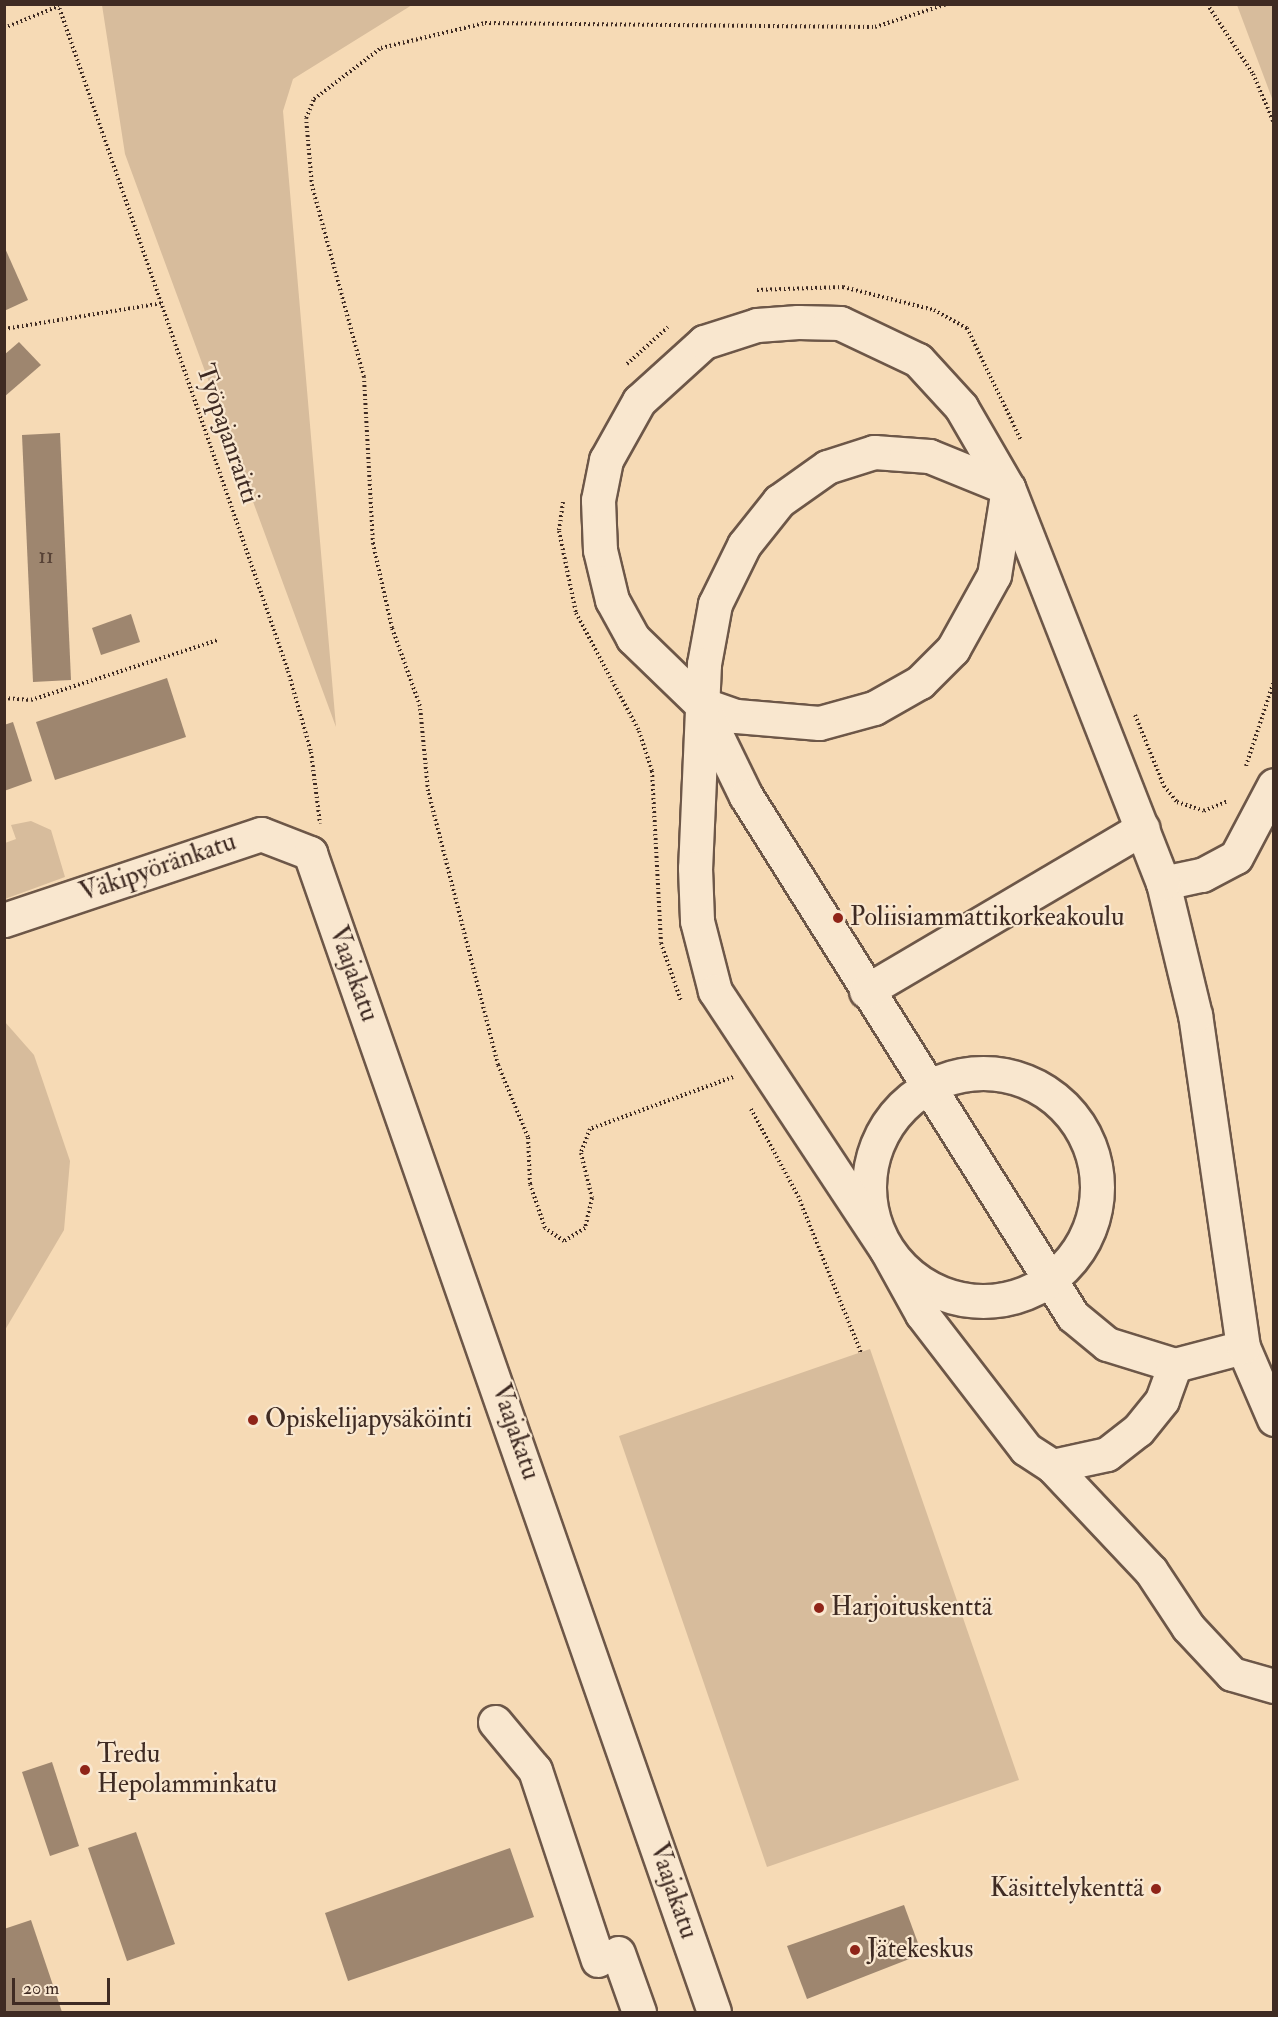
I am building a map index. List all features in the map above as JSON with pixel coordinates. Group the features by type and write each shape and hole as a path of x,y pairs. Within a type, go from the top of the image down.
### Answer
{"street":[{"path":"1008,488 994,575 953,649 920,682 874,708 819,723 736,716 701,704 660,669 612,600 600,550 598,500 606,460 639,401 704,342 757,325 798,322 840,323 886,341 918,360 961,407 1008,488 1163,884 1195,1015 1243,1347 1274,1419"},
{"path":"1008,488 928,456 874,452 826,467 779,501 744,545 715,603 701,704 697,921 715,991 886,1249 922,1314 1026,1449 1052,1466 1150,1571 1188,1627 1232,1674 1274,1686"},
{"path":"701,704 746,796 866,991 929,1086 1072,1316 1107,1344 1175,1365 1243,1347"},
{"path":"1163,884 1202,875 1236,857 1274,785"},
{"path":"866,991 1143,828"},
{"name":"Väkipyöränkatu","path":"4,920 261,834 310,853"},
{"name":"Vaajakatu","path":"310,853 714,2013"},
{"path":"962,1074 1007,1075 1048,1093 1080,1126 1096,1170 1095,1214 1079,1250 1050,1281 1007,1300 961,1301 920,1284 886,1249 870,1207 870,1166 888,1124 929,1086 962,1074"},
{"path":"1052,1466 1107,1454 1138,1430 1162,1400 1175,1365"},
{"path":"495,1722 535,1770 608,1957 639,2013"}],"path":[{"path":"736,1075 590,1129 581,1153 592,1198 585,1228 564,1241 545,1227 530,1184 528,1137 498,1065 431,801 420,706 392,628 373,544 364,377 312,186 306,118 314,99 381,48 485,22 875,27 947,4"},
{"path":"1207,4 1253,74 1274,123"},
{"path":"4,28 58,5"},
{"name":"Työpajanraitti","path":"58,5 162,303 311,752 321,833 310,853"},
{"path":"746,292 801,285 843,287 934,310 967,328 1005,397 1025,451"},
{"path":"4,329 162,303"},
{"path":"621,369 673,324"},
{"path":"564,489 559,531 576,613 639,731 652,771 662,943 666,969 686,1011"},
{"path":"4,698 31,700 218,640"},
{"path":"1244,771 1274,681"},
{"path":"1129,702 1164,786 1177,802 1204,811 1235,791"},
{"path":"729,1066 741,1081"},
{"path":"748,1099 798,1196 861,1353"}],"shaded area":[{"path":"102,5 412,5 293,79 283,111 336,727 125,154"},
{"path":"1237,5 1273,5 1273,101"},
{"path":"31,821 51,830 65,877 5,899 5,843 16,839 11,825"},
{"path":"5,1022 34,1055 70,1161 64,1230 5,1330"},
{"name":"Harjoituskenttä","path":"870,1349 1019,1780 767,1867 619,1436"}],"building":[{"path":"4,246 28,300 4,311"},
{"path":"19,342 41,365 4,397 4,355"},
{"path":"60,433 71,680 33,682 22,435"},
{"path":"131,614 140,642 101,655 92,628"},
{"path":"167,678 186,737 55,780 36,722"},
{"path":"13,722 32,781 4,791 4,725"},
{"path":"52,1762 79,1846 50,1856 22,1772"},
{"path":"136,1832 175,1944 127,1961 88,1848"},
{"path":"510,1848 534,1917 348,1981 325,1913"},
{"name":"Jätekeskus","path":"904,1905 922,1954 807,1999 787,1946"},
{"path":"31,1920 62,2012 4,2012 4,1929"}],"place":[{"name":"Poliisiammattikorkeakoulu","path":"838,918"},
{"name":"Opiskelijapysäköinti","path":"253,1420"},
{"name":"Harjoituskenttä","path":"819,1608"},
{"name":"Tredu Hepolamminkatu","path":"85,1770"},
{"name":"Käsittelykenttä","path":"1156,1889"},
{"name":"Jätekeskus","path":"855,1950"}]}
